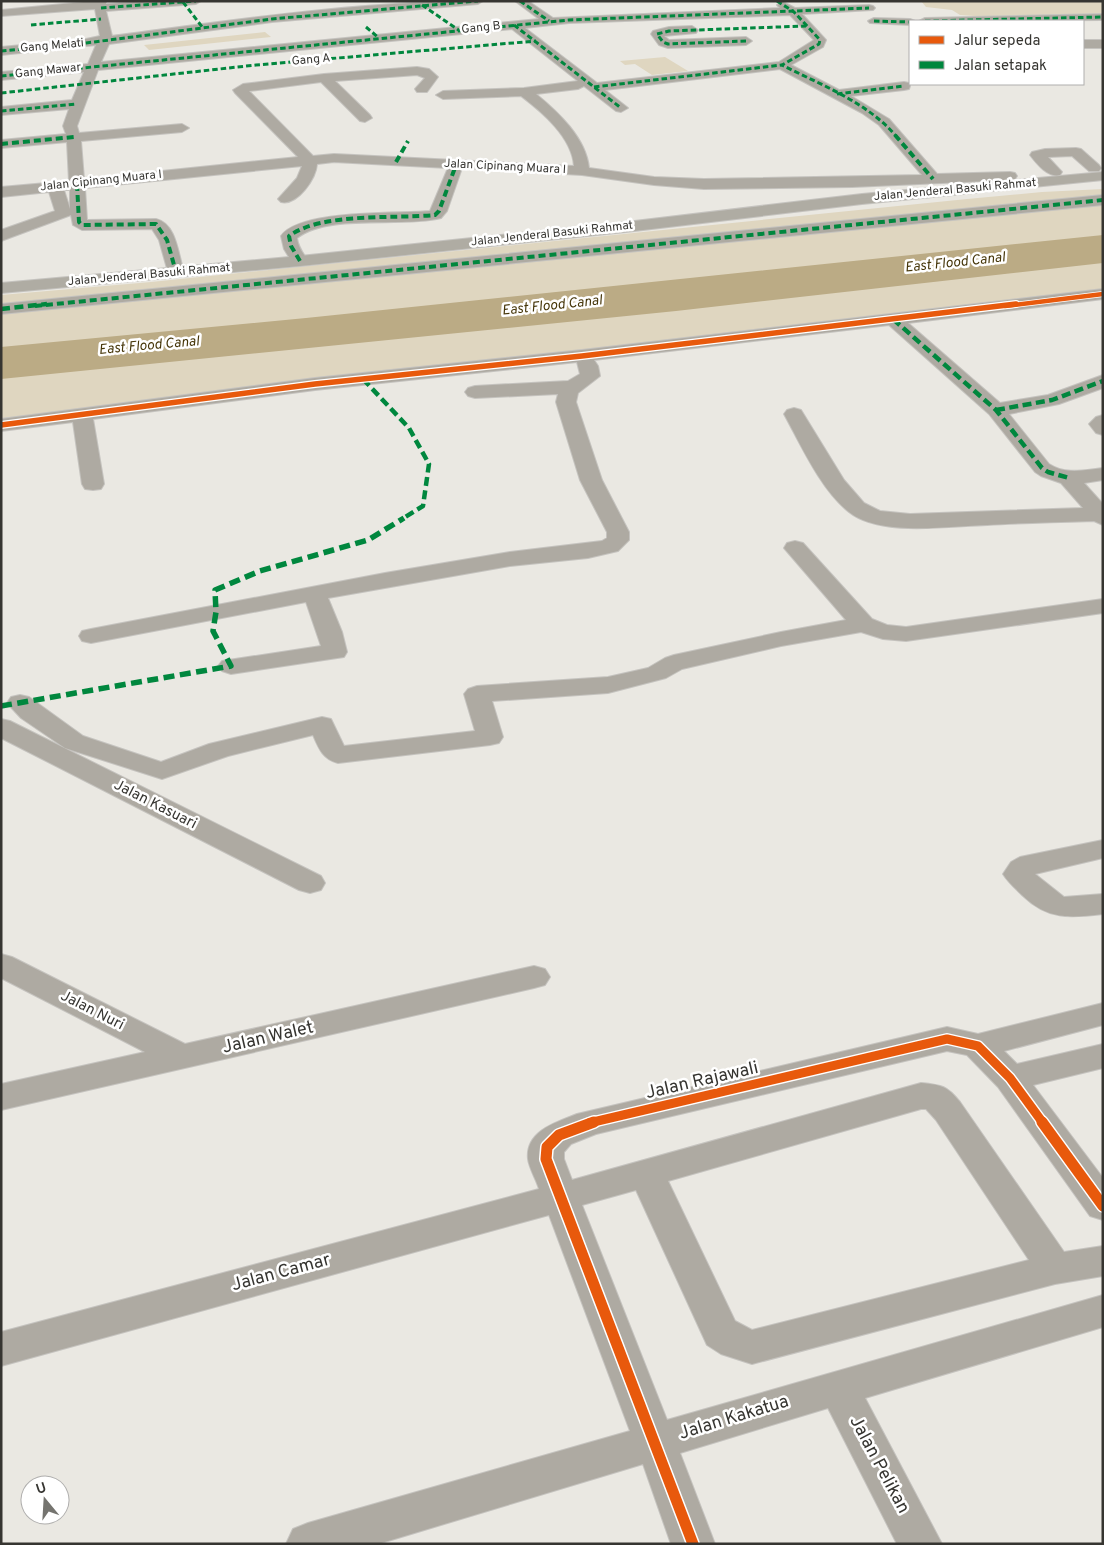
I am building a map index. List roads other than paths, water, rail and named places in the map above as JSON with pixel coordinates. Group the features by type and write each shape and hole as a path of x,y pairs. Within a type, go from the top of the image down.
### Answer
{"main road":[{"name":"Jalan Jenderal Basuki Rahmat","path":"1016,180 1055,172 1100,171"},
{"name":"Jalan Jenderal Basuki Rahmat","path":"1,288 300,261 626,227 1100,171"},
{"path":"852,182 862,199"},
{"name":"Jalan Jenderal Basuki Rahmat","path":"1,295 151,282 1042,192 1103,188"}],"street":[{"path":"1,13 101,9 196,1"},
{"name":"Gang Melati","path":"1,50 103,40 272,19 478,1"},
{"path":"520,1 549,22"},
{"path":"594,87 782,65 819,44 820,40 794,12 777,1"},
{"path":"184,2 203,28"},
{"path":"864,5 879,20 869,22 909,22"},
{"name":"Gang B","path":"94,66 549,22 625,16 794,12 864,5"},
{"path":"422,6 460,30"},
{"path":"31,25 101,9"},
{"path":"101,9 106,36 77,104 70,126 74,137 79,222 82,225 156,224 164,229 176,272"},
{"path":"970,20 1103,17"},
{"path":"746,41 668,44 663,42 657,34 669,31 825,24"},
{"path":"514,25 536,40 621,108"},
{"path":"366,27 379,38"},
{"name":"Gang A","path":"1,93 256,65 536,40"},
{"path":"1084,44 1103,44"},
{"path":"782,65 867,110 884,122 933,179"},
{"name":"Gang Mawar","path":"1,76 94,66"},
{"path":"286,199 307,176 309,160 240,90 252,86 324,78 425,72 432,77 422,89"},
{"path":"324,78 365,118"},
{"path":"443,95 524,92 578,85"},
{"path":"837,94 904,86"},
{"path":"524,92 554,117 570,139 583,163 582,171"},
{"path":"1,111 77,104"},
{"path":"1,144 182,128"},
{"path":"396,162 408,141"},
{"path":"1055,172 1037,155 1076,152 1100,171"},
{"name":"Jalan Cipinang Muara I","path":"1,192 342,158 582,171 654,181 704,184 933,179 1016,180"},
{"path":"300,261 289,242 289,236 298,227 351,220 435,215 439,211 456,165"},
{"path":"1,236 64,213 55,186"},
{"path":"1,309 1103,200"},
{"path":"1,425 315,384 582,356 1103,294"},
{"path":"893,319 996,410 1042,468 1048,472 1069,478 1103,474"},
{"path":"91,636 314,593 510,559 573,553 610,546 618,540 618,532 590,480 566,402 566,395 574,386 590,376 589,366 582,356"},
{"path":"996,410 1052,400 1103,381"},
{"path":"475,392 574,386"},
{"path":"794,414 836,486 851,503 866,514 886,519 910,521 1101,516"},
{"path":"82,415 93,484"},
{"path":"1103,421 1099,424 1103,429"},
{"path":"1069,478 1101,516"},
{"path":"795,548 863,624 883,632 906,634 1103,606"},
{"path":"231,666 335,652 326,622 314,593"},
{"path":"20,703 74,742 162,771 219,750 322,725 332,749 338,755 490,737 477,694 608,685 657,674 674,663 781,639 863,624"},
{"name":"Jalan Kasuari","path":"1,727 310,883"},
{"path":"1103,850 1030,864 1021,869 1018,874 1049,904 1059,908 1103,904"},
{"name":"Jalan Nuri","path":"1,964 183,1057"},
{"name":"Jalan Walet","path":"1,1097 534,978"},
{"path":"978,1046 1103,1014"},
{"name":"Jalan Rajawali","path":"693,1544 656,1441 546,1159 547,1147 559,1135 589,1123 947,1039 978,1046"},
{"path":"978,1046 1010,1078 1103,1206"},
{"path":"1010,1078 1103,1056"},
{"name":"Jalan Camar","path":"1,1348 561,1197 921,1096 936,1098 948,1111 1055,1269"},
{"path":"646,1172 722,1333 735,1342 752,1346 1055,1269 1103,1261"},
{"name":"Jalan Kakatua","path":"308,1544 838,1387 1103,1311"},
{"name":"Jalan Pelikan","path":"838,1387 920,1544"}],"water":[{"name":"East Flood Canal","path":"1103,235 1103,263 676,311 1,379 1,347 306,318"}]}
